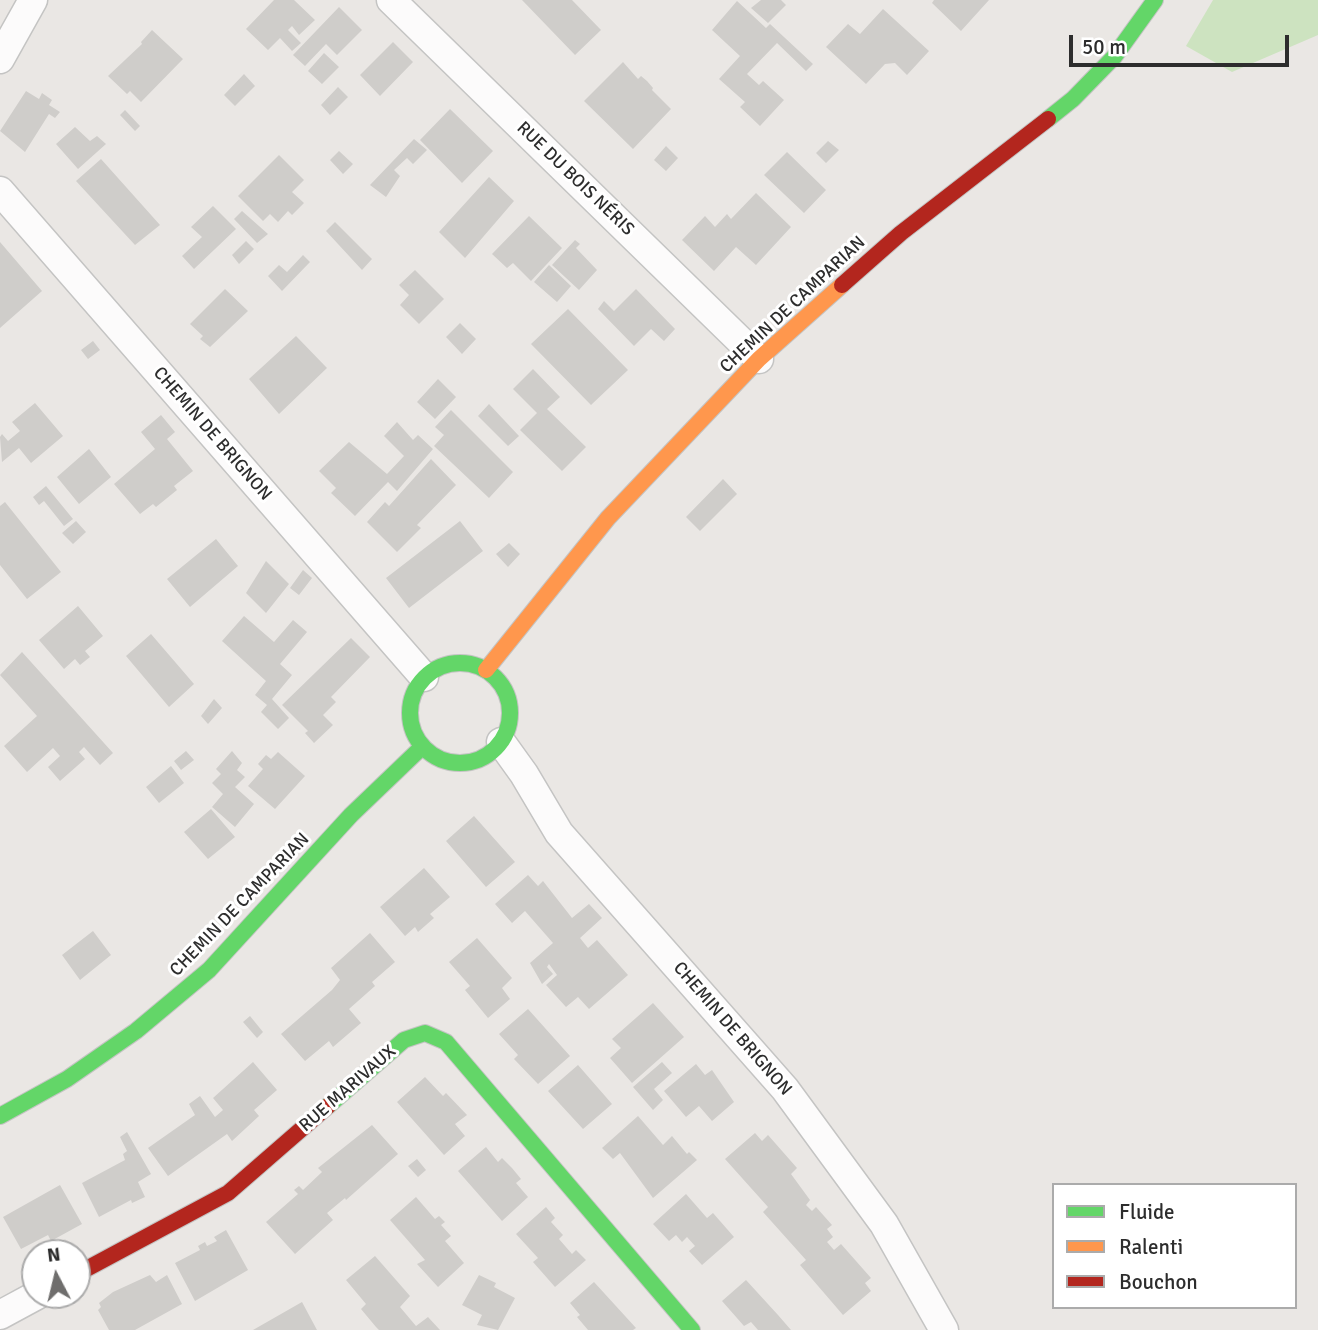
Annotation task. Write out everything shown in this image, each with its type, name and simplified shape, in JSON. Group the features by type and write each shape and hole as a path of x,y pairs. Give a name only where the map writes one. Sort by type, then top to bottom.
{"main road":[{"name":"CHEMIN DE CAMPARIAN","path":"486,670 608,519 759,359 901,233 1073,99 1114,57 1155,0"},
{"path":"454,662 471,663 486,670 499,680 510,711 508,728 501,742 477,761 463,763 448,762 422,747 414,734 409,711 415,689 424,677 438,667 454,662"},
{"name":"CHEMIN DE CAMPARIAN","path":"0,1116 67,1079 113,1047 209,970 351,815 422,747"},
{"name":"RUE MARIVAUX","path":"91,1266 228,1193 404,1040 425,1032 446,1042 692,1330"}],"street":[{"path":"0,59 33,0"},
{"name":"RUE DU BOIS NÉRIS","path":"391,0 759,359"},
{"name":"CHEMIN DE BRIGNON","path":"0,191 424,677"},
{"name":"CHEMIN DE BRIGNON","path":"501,742 524,774 559,833 785,1089 884,1224 944,1330"},
{"path":"0,1315 21,1304"}],"green space":[{"path":"1213,0 1318,0 1318,35 1232,72 1186,46"}],"building":[{"path":"274,0 294,0 315,20 299,35 292,26 288,30 301,43 292,51 280,38 268,50 246,29"},
{"path":"522,0 572,0 601,30 575,55"},
{"path":"761,0 781,0 786,5 768,23 751,8"},
{"path":"934,0 989,0 961,31 932,3"},
{"path":"737,1 766,28 770,24 813,64 806,71 777,43 747,74 759,85 763,81 784,100 760,126 740,107 745,102 719,79 740,56 712,30"},
{"path":"339,7 362,30 337,55 326,44 305,66 293,55"},
{"path":"883,9 929,51 907,75 895,63 885,64 866,84 826,47 848,24 860,34"},
{"path":"152,30 183,59 141,102 130,91 127,94 108,76 142,44"},
{"path":"393,42 413,62 380,96 360,75"},
{"path":"324,53 339,67 322,84 308,71"},
{"path":"623,62 638,79 641,76 647,81 671,109 633,149 584,101"},
{"path":"244,74 255,86 235,106 224,95"},
{"path":"338,87 348,97 330,115 321,105"},
{"path":"26,91 39,99 42,93 52,100 49,105 60,112 55,118 49,114 25,152 0,131"},
{"path":"450,109 493,151 462,183 420,140"},
{"path":"125,110 140,126 135,131 120,115"},
{"path":"75,127 90,141 97,136 106,144 78,169 56,144"},
{"path":"414,139 427,150 413,164 407,158 394,170 400,176 386,197 370,185"},
{"path":"828,141 839,150 826,163 816,153"},
{"path":"666,146 678,158 666,171 654,160"},
{"path":"339,151 353,164 343,174 330,160"},
{"path":"787,152 826,190 804,213 764,175"},
{"path":"279,155 304,180 292,192 304,203 292,215 288,211 278,222 270,214 263,221 238,196"},
{"path":"101,159 160,225 135,245 76,181"},
{"path":"489,177 514,201 465,258 439,232"},
{"path":"756,193 791,227 756,265 736,247 714,271 682,240 705,216 715,227 727,214 731,219"},
{"path":"213,206 236,229 194,269 182,256 202,237 191,227"},
{"path":"242,211 268,234 257,243 234,219"},
{"path":"529,216 562,248 531,281 513,263 507,268 492,254"},
{"path":"335,222 372,259 362,270 326,231"},
{"path":"575,240 580,244 576,248 597,270 579,290 552,265"},
{"path":"246,241 254,249 239,264 232,255"},
{"path":"0,242 42,291 0,328"},
{"path":"303,255 310,262 282,291 268,276 279,265 287,272"},
{"path":"549,265 571,286 557,302 534,282"},
{"path":"415,270 444,299 419,324 400,305 409,295 399,285"},
{"path":"225,289 248,311 210,347 200,339 203,336 190,324"},
{"path":"636,289 675,329 664,341 651,329 634,346 598,309 604,301 614,311"},
{"path":"568,309 628,370 591,405 531,344"},
{"path":"460,323 476,339 462,354 446,337"},
{"path":"296,336 327,368 279,414 249,379"},
{"path":"93,341 100,350 88,359 81,350"},
{"path":"533,369 560,397 547,409 586,447 562,471 520,430 537,413 513,389"},
{"path":"438,379 456,397 435,419 417,402"},
{"path":"35,403 63,436 31,463 19,448 2,462 0,437 2,434 8,441 20,431 12,422"},
{"path":"489,404 519,436 508,446 478,416"},
{"path":"451,410 513,472 489,498 434,446 444,435 435,427"},
{"path":"161,415 175,432 167,439 193,471 174,486 177,490 156,507 153,504 140,514 114,484 155,449 141,432"},
{"path":"397,422 413,440 418,435 433,449 397,491 388,482 355,516 331,493 336,488 319,471 349,442 387,474 404,456 384,436"},
{"path":"89,449 111,477 79,504 57,477"},
{"path":"431,459 456,485 417,525 421,528 397,552 367,522 385,502 389,506"},
{"path":"723,479 737,494 700,531 686,517"},
{"path":"46,486 73,519 64,526 44,501 39,505 33,497"},
{"path":"5,502 61,572 27,599 0,565 0,506"},
{"path":"76,521 86,532 73,544 62,533"},
{"path":"460,521 483,551 409,608 386,578"},
{"path":"216,539 238,566 190,607 167,579"},
{"path":"509,543 520,554 508,567 496,554"},
{"path":"266,561 289,584 266,613 246,593"},
{"path":"303,570 312,578 299,595 290,588"},
{"path":"78,606 103,636 85,651 90,657 80,665 75,659 64,669 39,640"},
{"path":"244,616 274,642 293,620 307,632 280,664 292,675 272,699 289,718 278,729 261,712 267,705 255,695 266,681 222,641"},
{"path":"151,634 194,684 169,707 126,656"},
{"path":"351,638 370,657 331,697 336,702 323,715 333,725 314,743 305,733 308,731 282,705"},
{"path":"22,652 113,753 100,765 84,747 79,752 85,759 60,781 48,767 60,756 53,748 27,772 4,746 37,716 0,675"},
{"path":"214,699 222,708 208,724 201,716"},
{"path":"186,751 194,760 181,770 174,761"},
{"path":"232,751 242,763 237,770 245,777 235,787 254,804 235,827 212,807 223,794 212,783 221,774 216,769"},
{"path":"278,752 305,776 275,809 248,786 263,769 258,764 266,755 271,759"},
{"path":"171,766 184,783 159,803 146,787"},
{"path":"211,809 235,837 208,859 184,832"},
{"path":"474,816 515,862 486,887 446,841"},
{"path":"424,868 450,897 430,914 434,918 418,932 415,927 405,936 380,907"},
{"path":"528,875 538,886 543,881 572,918 589,904 602,918 580,938 588,948 597,940 628,975 589,1009 578,997 566,1007 546,985 557,975 549,964 547,967 553,974 542,984 530,963 553,943 525,911 512,923 495,904"},
{"path":"93,931 111,955 80,980 62,955"},
{"path":"370,933 395,962 372,982 375,986 349,1009 361,1023 333,1047 329,1041 305,1061 281,1034 332,990 340,980 331,968"},
{"path":"477,938 512,978 502,988 510,999 488,1018 465,990 470,986 449,962"},
{"path":"653,1003 684,1037 632,1083 610,1058 621,1048 612,1039"},
{"path":"528,1009 570,1056 538,1084 514,1059 518,1055 499,1034"},
{"path":"250,1016 263,1032 257,1038 243,1022"},
{"path":"253,1062 277,1090 254,1110 259,1116 232,1141 227,1134 168,1176 148,1148 195,1115 189,1104 200,1096 215,1117 223,1110 213,1098"},
{"path":"662,1062 672,1073 654,1089 663,1100 653,1110 633,1087"},
{"path":"696,1064 705,1075 712,1070 734,1102 712,1121 699,1106 686,1117 664,1091"},
{"path":"578,1065 612,1104 583,1129 548,1091"},
{"path":"425,1077 443,1096 446,1093 467,1115 455,1124 465,1136 444,1155 397,1102"},
{"path":"638,1116 663,1145 672,1136 687,1154 689,1152 697,1160 653,1198 620,1153 613,1159 602,1148"},
{"path":"372,1125 398,1154 346,1200 345,1198 327,1213 333,1220 295,1254 266,1222 298,1194 294,1190 299,1186 303,1190 322,1172 318,1168"},
{"path":"127,1132 151,1174 138,1182 145,1197 132,1203 131,1200 99,1217 82,1183 125,1160 123,1154 127,1151 120,1137"},
{"path":"755,1133 762,1141 768,1135 797,1168 791,1174 810,1200 806,1205 812,1211 816,1207 832,1225 827,1229 833,1237 827,1242 834,1250 841,1244 871,1278 865,1283 871,1291 843,1315 800,1265 806,1260 763,1212 768,1207 725,1159"},
{"path":"486,1147 498,1162 502,1158 512,1168 521,1179 516,1183 528,1197 502,1221 458,1171"},
{"path":"417,1159 426,1170 418,1177 408,1166"},
{"path":"60,1185 82,1224 55,1239 50,1239 48,1235 40,1239 21,1239 21,1249 3,1217"},
{"path":"686,1194 707,1218 713,1213 734,1237 702,1265 689,1251 695,1246 687,1237 682,1242 676,1235 669,1241 653,1224"},
{"path":"416,1197 435,1219 439,1216 445,1222 441,1225 451,1236 445,1241 464,1263 438,1287 417,1264 425,1260 390,1220"},
{"path":"546,1207 555,1218 551,1222 563,1235 559,1239 572,1254 576,1250 586,1260 555,1287 533,1262 538,1258 516,1234"},
{"path":"226,1230 248,1270 195,1301 175,1263 200,1250 198,1246 205,1242 207,1246 217,1241 214,1237"},
{"path":"375,1256 410,1296 400,1307 416,1326 428,1317 440,1330 379,1330 376,1327 361,1309 366,1304 346,1280"},
{"path":"150,1275 156,1282 167,1275 182,1304 135,1330 109,1330 98,1310 101,1307 99,1303 113,1292"},
{"path":"479,1275 496,1283 494,1287 515,1298 498,1330 477,1325 482,1315 462,1305"},
{"path":"746,1280 791,1330 758,1330 751,1322 744,1326 722,1301"},
{"path":"594,1282 636,1328 588,1330 570,1303"},
{"path":"302,1302 317,1330 253,1330"}],"traffic: fast":[{"path":"1048,119 1073,99 1114,57 1155,0"},
{"path":"460,663 479,666 496,677 507,694 510,713 507,732 496,749 479,760 460,763 441,760 424,749 413,732 410,713 413,694 424,677 441,666 460,663"},
{"path":"0,1116 67,1079 136,1031 209,970 351,815 422,747"},
{"path":"328,1106 404,1040 425,1033 446,1042 692,1330"}],"traffic: slow":[{"path":"486,670 608,518 759,359 842,285"}],"traffic: jam":[{"path":"842,285 901,233 1048,119"},
{"path":"91,1266 228,1193 328,1106"}]}
